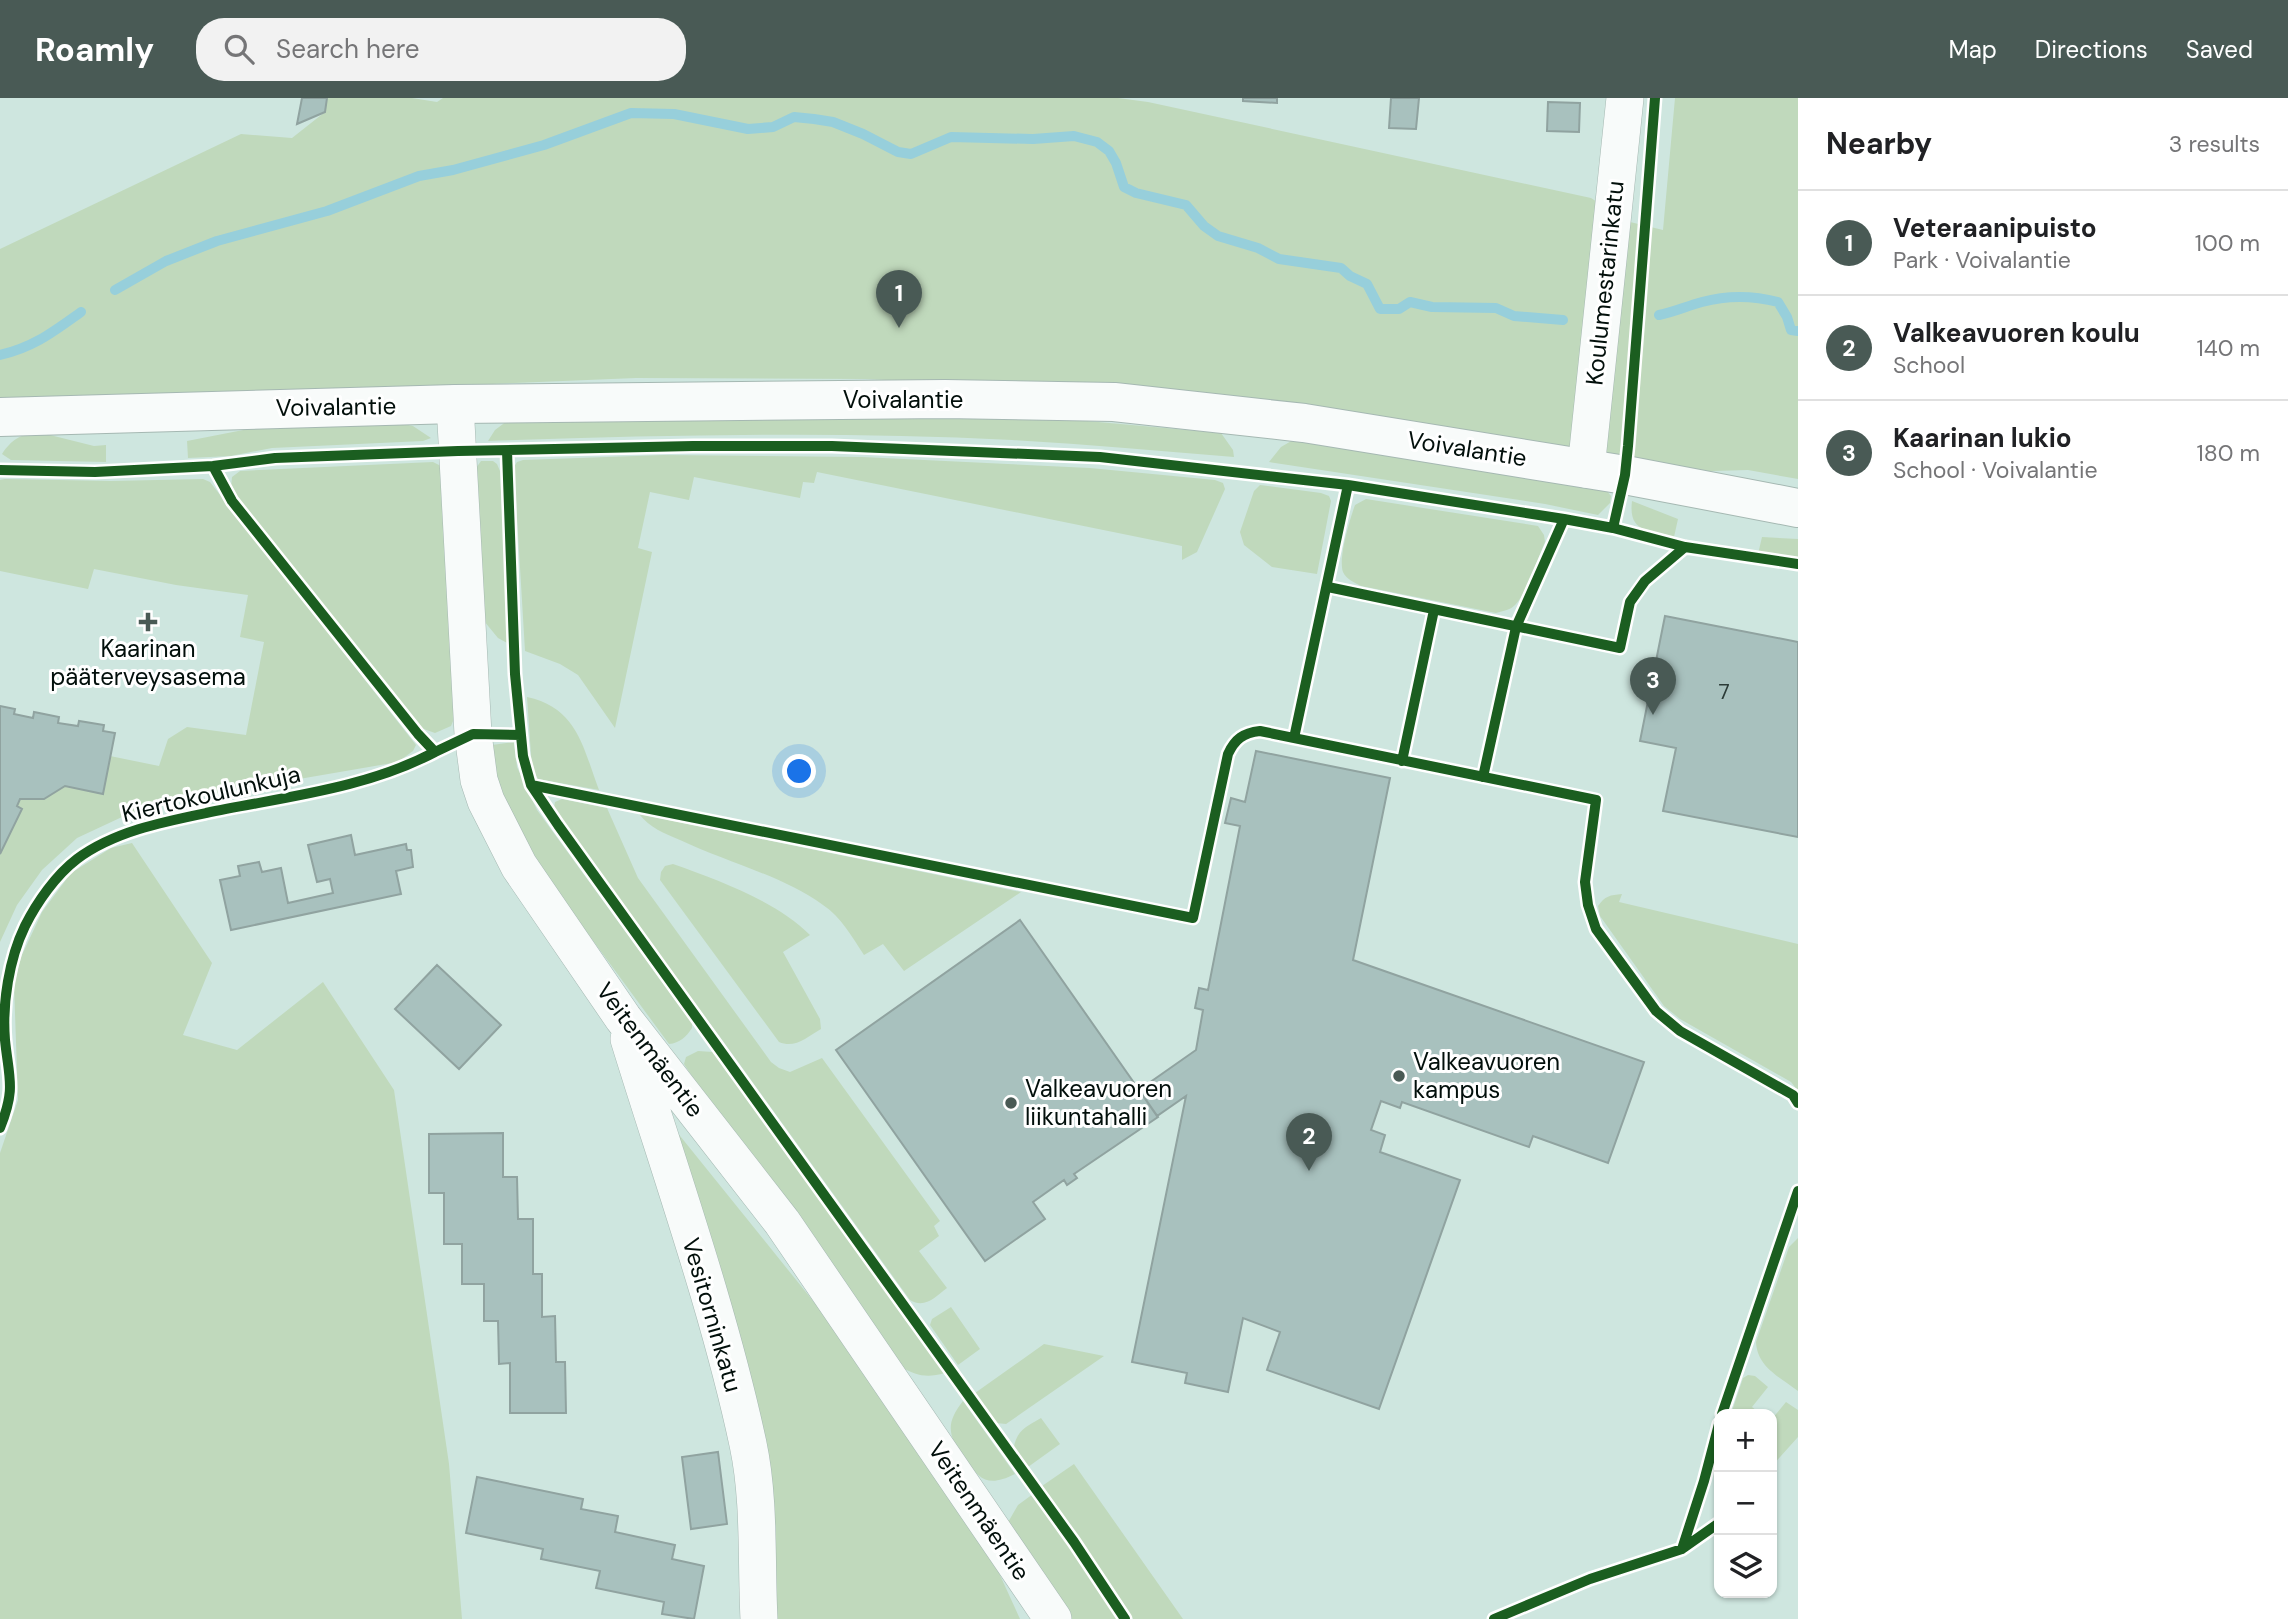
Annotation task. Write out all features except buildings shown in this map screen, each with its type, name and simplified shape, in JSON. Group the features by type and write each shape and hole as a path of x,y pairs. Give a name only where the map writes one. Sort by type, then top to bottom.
{"street":[{"name":"Koulumestarinkatu","path":"1586,469 1625,98"},
{"name":"Voivalantie","path":"0,417 455,404 945,399 1114,402 1304,423 1586,469 1798,508"},
{"name":"Veitenmäentie","path":"455,404 473,734 479,780 486,801 519,866 623,1018 782,1222 1053,1619"},
{"name":"Vesitorninkatu","path":"623,1018 719,1330 748,1446 755,1508 759,1619"}],"green space":[{"path":"327,98 412,98 437,102 443,98 1118,98 1148,102 1591,198 1626,221 1663,230 1675,98 1798,98 1798,479 1748,470 1679,472 1047,388 865,379 636,378 182,397 0,401 0,249 241,134 292,138 325,112"},
{"path":"1020,415 1221,433 1233,450 1234,457 946,437 684,436 488,441 495,430 511,418"},
{"path":"395,422 413,426 431,438 423,441 272,448 231,456 188,458 187,441 259,427"},
{"path":"38,432 94,446 106,445 106,462 11,460 2,454 17,438"},
{"path":"1293,440 1607,491 1611,496 1610,503 1598,515 1545,504 1269,462 1281,447"},
{"path":"663,455 862,457 1090,468 1215,480 1223,483 1225,489 1197,552 1182,560 1182,546 817,472 814,483 803,482 800,498 694,477 689,500 650,492 638,548 652,552 615,728 578,675 560,664 525,651 514,467 517,462 523,460"},
{"path":"481,461 493,461 500,471 509,644 498,638 484,621 476,468"},
{"path":"433,462 441,466 456,714 451,726 435,733 418,727 239,503 231,487 232,477 240,471"},
{"path":"203,479 210,482 416,745 413,751 398,762 172,801 122,817 77,838 42,870 17,905 0,942 0,854 20,799 44,799 65,786 103,794 110,756 159,766 168,739 187,727 246,735 264,642 240,637 248,595 176,585 94,569 88,589 0,571 0,480"},
{"path":"1260,485 1329,496 1331,501 1317,574 1272,567 1244,545 1240,532 1254,491"},
{"path":"1366,499 1538,526 1545,542 1516,604 1496,613 1361,586 1344,574 1342,558 1355,505"},
{"path":"1632,501 1678,519 1674,537 1637,525 1633,519"},
{"path":"1762,537 1798,539 1798,558 1758,554"},
{"path":"527,697 544,702 568,720 583,745 599,790 538,779 532,769"},
{"path":"514,742 517,767 537,810 692,1023 692,1028 680,1041 669,1044 527,851 496,784 492,745"},
{"path":"562,799 607,808 638,878 771,1062 790,1072 822,1058 940,1221 934,1226 939,1236 919,1251 947,1288 930,1301 920,1303 910,1300 638,928 554,808 555,802"},
{"path":"639,814 1021,892 904,971 883,944 864,955 835,915 807,894 663,832"},
{"path":"132,843 212,963 183,1035 237,1050 323,982 394,1090 449,1464 462,1619 0,1619 0,1153 18,1100 14,985 21,957 42,912 71,873 111,848"},
{"path":"673,864 764,902 810,935 783,952 820,1019 821,1029 796,1043 779,1042 660,880 665,866"},
{"path":"1622,894 1619,902 1798,944 1798,1091 1791,1082 1680,1019 1664,1006 1600,916 1598,906 1603,900"},
{"path":"698,1051 713,1052 945,1373 922,1375 901,1367 718,1116 684,1064 686,1057"},
{"path":"668,1121 826,1317 999,1573 1020,1619 770,1619 776,1528 753,1413"},
{"path":"1798,1238 1798,1391 1765,1365 1757,1351 1756,1342 1789,1247"},
{"path":"951,1307 980,1349 958,1365 930,1325 932,1319"},
{"path":"1044,1344 1104,1356 1006,1424 996,1423 975,1393"},
{"path":"1748,1375 1755,1376 1768,1387 1752,1407 1755,1409 1733,1409 1743,1378"},
{"path":"963,1401 1015,1474 998,1480 986,1480 975,1472 965,1459 955,1444 951,1431 953,1417"},
{"path":"1786,1402 1798,1410 1798,1437 1777,1460 1777,1413"},
{"path":"1041,1418 1060,1444 1028,1467 1014,1447 1015,1441 1023,1429"},
{"path":"1074,1464 1183,1619 1133,1619 1042,1486"},
{"path":"1033,1494 1118,1619 1070,1619 1007,1524 1018,1505"}],"waterway":[{"path":"115,290 166,261 217,241 327,211 419,176 453,170 544,145 631,113 674,114 748,129 773,127 794,117 814,119 833,122 898,152 911,154 951,137 1033,139 1074,136 1097,142 1109,151 1124,187 1136,193 1186,205 1204,226 1218,236 1258,248 1279,259 1341,268 1367,284 1380,309 1399,309 1410,302 1432,307 1496,308 1514,316 1563,320"},
{"path":"1659,315 1721,298 1758,298 1778,302 1791,330 1798,331"},
{"path":"0,355 33,343 81,312"}],"cycle path":[{"path":"1613,528 1625,475 1628,446 1655,98"},
{"path":"0,470 95,472 213,466 275,458 693,446 832,446 1100,457 1348,485 1564,519 1613,528 1685,547 1798,564"},
{"path":"507,451 515,674 523,756 531,785 1074,1542 1125,1619"},
{"path":"213,466 232,501 435,752 473,734 521,735"},
{"path":"1294,738 1348,485"},
{"path":"1483,777 1516,627 1564,519"},
{"path":"1328,587 1620,648 1630,602 1645,581 1685,547"},
{"path":"1402,761 1434,610"},
{"path":"531,785 1193,918 1228,754 1234,744 1249,733 1260,731 1596,800 1585,882 1588,905 1596,929 1656,1011 1680,1031 1793,1095 1798,1103"},
{"name":"Kiertokoulunkuja","path":"0,1128 10,1093 4,1026 11,967 19,939 30,917 69,865 106,842 138,829 352,783 408,765 435,752"},
{"path":"1724,1409 1798,1191"},
{"path":"1682,1549 1714,1443"},
{"path":"1494,1619 1590,1579 1682,1549 1714,1527"}],"place":[{"name":"Veteraanipuisto","path":"899,328"},
{"name":"Kaarinan pääterveysasema","path":"148,622"},
{"name":"Kaarinan lukio","path":"1653,715"},
{"name":"Valkeavuoren kampus","path":"1399,1076"},
{"name":"Valkeavuoren liikuntahalli","path":"1011,1103"},
{"name":"Valkeavuoren koulu","path":"1309,1171"}]}
